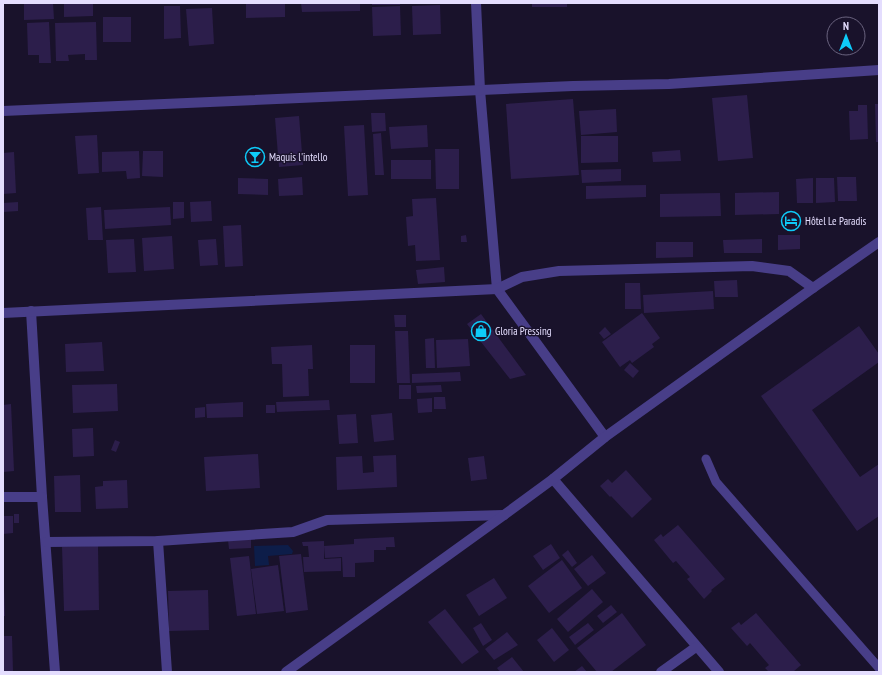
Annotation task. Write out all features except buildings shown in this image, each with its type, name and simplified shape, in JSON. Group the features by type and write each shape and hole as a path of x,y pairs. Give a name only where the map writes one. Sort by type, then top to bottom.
{"street":[{"path":"476,3 480,90 497,289 605,437"},
{"path":"3,111 480,90 669,84 879,70"},
{"path":"286,672 553,479 605,437 879,242"},
{"path":"3,313 497,289 522,277 559,271 752,266 788,271 813,288"},
{"path":"31,311 42,497 55,672"},
{"path":"553,479 719,672"},
{"path":"3,497 42,497"},
{"path":"46,542 158,541 293,532 327,520 504,515"},
{"path":"158,541 167,672"},
{"path":"661,672 696,646"}],"lane":[{"path":"706,459 716,482 879,668"}],"water":[{"path":"288,545 293,551 292,554 268,556 269,565 255,566 254,546"}],"place":[{"name":"Maquis l'intello","path":"255,157"},
{"name":"Hôtel Le Paradis","path":"791,221"},
{"name":"Gloria Pressing","path":"481,331"}]}
